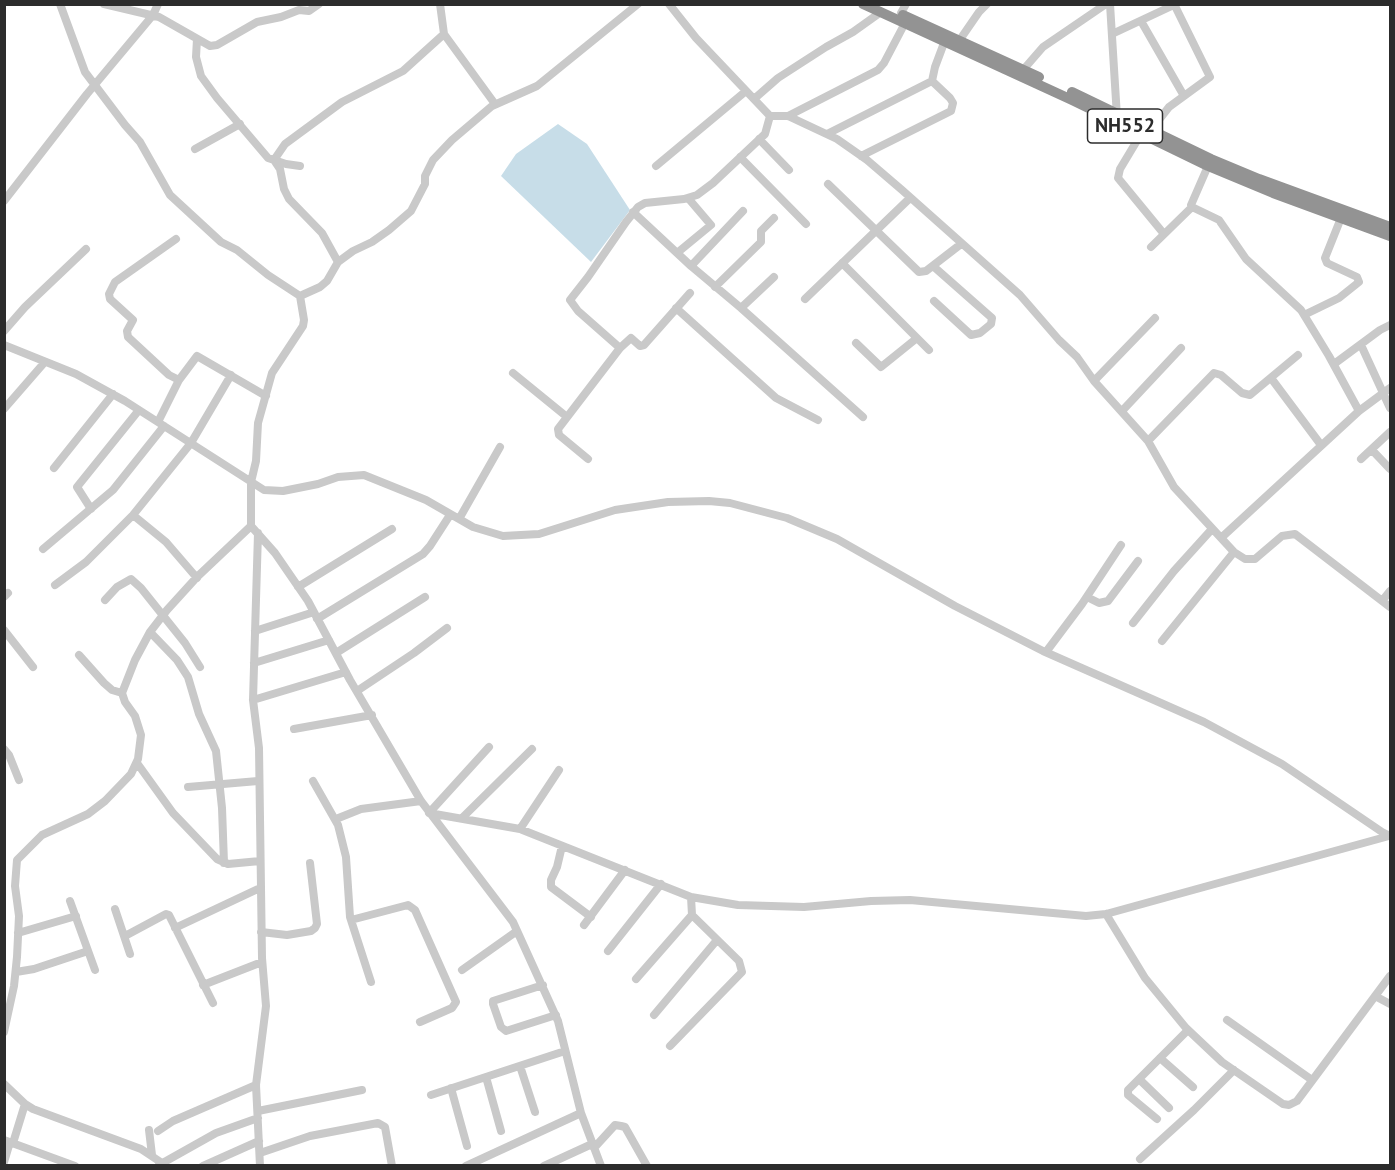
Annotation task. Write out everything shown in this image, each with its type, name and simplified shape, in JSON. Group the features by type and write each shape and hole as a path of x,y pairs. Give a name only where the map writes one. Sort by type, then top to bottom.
{"highway":[{"name":"NH552","path":"863,4 904,14 1023,70 1208,166 1390,236"},
{"name":"NH552","path":"904,14 944,43 1117,117"},
{"name":"NH552","path":"1146,132 1259,179 1390,227"}],"street":[{"path":"60,4 85,72 140,142 170,195 221,242 237,250 300,297 303,326 272,373 258,423 256,461 251,482 251,526 275,553 316,615 346,672 421,801 513,922 556,1016 581,1113 602,1166"},
{"path":"104,4 159,17 210,46 217,45 257,22 299,10 309,11 319,4"},
{"path":"4,201 94,84 159,17 158,4"},
{"path":"440,4 444,34 495,104"},
{"path":"300,297 327,281 338,262 353,251 372,242 411,211 425,184 425,176 432,160 452,140 495,104 537,86 638,4"},
{"path":"669,4 696,38 770,116 788,116 827,134 861,156 1020,295 1077,357 1094,381 1148,441 1174,487 1234,552 1245,559 1255,559 1282,536 1295,534 1390,607"},
{"path":"959,40 987,4"},
{"path":"1023,70 1043,47 1108,4 1117,117"},
{"path":"1112,34 1175,5 1210,74 1209,79 1169,107 1146,132 1120,168 1118,177 1164,234"},
{"path":"754,99 778,78 826,46 854,32 881,8"},
{"path":"788,116 878,70 884,63 904,14"},
{"path":"1141,21 1184,96"},
{"path":"274,160 285,144 342,102 403,71 444,34"},
{"path":"197,39 196,57 201,76 217,98 268,158 300,166"},
{"path":"932,81 934,67 944,43"},
{"path":"827,134 932,81"},
{"path":"861,156 951,111 953,103 950,98 932,81"},
{"path":"657,166 746,91"},
{"path":"620,348 578,311 570,300 633,212 645,203 697,195 765,134 770,116"},
{"path":"195,148 240,124"},
{"path":"759,139 789,170"},
{"path":"740,157 806,224"},
{"path":"274,160 280,169 284,189 289,199 322,232 338,262"},
{"path":"1151,248 1192,207 1208,166"},
{"path":"828,184 919,272 926,271 961,243"},
{"path":"688,198 717,229 720,236"},
{"path":"805,299 910,198"},
{"path":"1192,207 1219,220 1246,259 1300,310 1334,364 1359,411"},
{"path":"691,266 744,211"},
{"path":"633,212 863,417"},
{"path":"716,287 761,242 761,231 774,218"},
{"path":"1304,315 1339,298 1359,282 1358,277 1327,263 1325,258 1341,218"},
{"path":"677,253 711,225"},
{"path":"176,239 115,282 109,294 110,299 133,320 128,337 169,375 179,380"},
{"path":"4,331 24,307 86,249"},
{"path":"842,263 929,350"},
{"path":"933,266 992,318 991,324 980,333 971,335 934,301"},
{"path":"741,308 774,277"},
{"path":"588,459 558,433 558,429 620,348 631,339 640,346 644,345 690,293"},
{"path":"676,308 776,398 818,420"},
{"path":"1094,381 1155,318"},
{"path":"1334,364 1390,325"},
{"path":"856,343 882,367 917,338"},
{"path":"4,345 76,374 113,394 264,490 283,491 318,484 338,477 364,476 426,500 487,533 503,536 548,532 585,518 633,506 710,501 762,510 819,530 964,610 1046,652 1204,722 1272,759 1390,836"},
{"path":"1360,345 1388,390 1390,408"},
{"path":"1122,411 1180,348"},
{"path":"43,549 113,490 161,424 179,380 197,356 266,396"},
{"path":"1148,441 1214,373 1221,375 1246,395 1250,395 1298,356"},
{"path":"4,409 44,363"},
{"path":"513,373 567,417"},
{"path":"55,585 86,562 133,515 191,443 231,375"},
{"path":"1271,378 1321,445"},
{"path":"1221,538 1359,411 1388,390"},
{"path":"54,468 113,394"},
{"path":"91,509 77,487 139,410"},
{"path":"1361,459 1390,432"},
{"path":"459,519 500,447"},
{"path":"1372,450 1390,469"},
{"path":"133,515 166,542 196,578"},
{"path":"255,631 316,615 423,554 450,515"},
{"path":"4,1032 16,972 18,933 15,866 20,856 42,835 88,814 105,801 131,774 137,763 141,735 135,716 125,702 122,693 135,660 150,632 162,616 196,578 251,526"},
{"path":"298,587 392,529"},
{"path":"1133,623 1174,571 1212,529"},
{"path":"258,533 253,700 259,748 261,932 266,1006 256,1085 260,1166"},
{"path":"1046,652 1121,545"},
{"path":"1162,641 1234,552"},
{"path":"1086,597 1099,603 1108,601 1138,561"},
{"path":"105,600 117,587 131,579 141,588 184,643 200,668"},
{"path":"1382,601 1390,591"},
{"path":"336,653 425,597"},
{"path":"357,691 447,628"},
{"path":"4,630 33,667"},
{"path":"150,632 177,660 188,677 199,714 216,751 222,808 224,863"},
{"path":"254,663 329,640"},
{"path":"79,655 104,683 112,690 122,693"},
{"path":"253,700 346,672"},
{"path":"294,729 372,715"},
{"path":"429,813 489,747"},
{"path":"4,749 9,755 19,780"},
{"path":"462,818 532,749"},
{"path":"137,763 173,813 210,854 224,863 260,861"},
{"path":"520,829 559,770"},
{"path":"188,787 258,781"},
{"path":"313,781 336,819 346,857 351,920 371,982"},
{"path":"336,819 361,809 421,801"},
{"path":"429,813 520,829 691,897 738,905 804,907 910,900 1068,916 1106,914 1390,836"},
{"path":"562,846 550,880 551,887 591,917"},
{"path":"261,932 287,935 311,931 315,928 317,924 310,863"},
{"path":"4,869 15,866"},
{"path":"584,925 625,870"},
{"path":"608,951 661,884"},
{"path":"175,928 260,888"},
{"path":"670,1046 742,972 739,961 692,915 691,897"},
{"path":"70,902 95,970"},
{"path":"351,920 408,905 415,910 456,1002 452,1008 420,1022"},
{"path":"115,909 130,954"},
{"path":"1106,914 1145,978 1188,1030 1234,1071 1278,1102 1289,1105 1297,1101 1390,976"},
{"path":"125,936 166,915 171,917 213,1003"},
{"path":"636,979 692,915"},
{"path":"18,933 76,916"},
{"path":"462,970 517,931"},
{"path":"654,1015 717,940"},
{"path":"16,972 34,969 88,951"},
{"path":"204,985 262,962"},
{"path":"543,985 493,1001 501,1027 506,1030 556,1016"},
{"path":"1375,996 1390,1004"},
{"path":"1227,1020 1312,1080"},
{"path":"1157,1119 1128,1095 1128,1090 1188,1030"},
{"path":"431,1095 565,1051"},
{"path":"1160,1058 1193,1087"},
{"path":"520,1066 534,1112"},
{"path":"1140,1159 1234,1071"},
{"path":"486,1077 501,1131"},
{"path":"1139,1079 1169,1108"},
{"path":"4,1084 33,1109 141,1149 152,1155 160,1164 216,1133 258,1115 362,1090"},
{"path":"152,1155 154,1130 256,1085"},
{"path":"451,1088 467,1146"},
{"path":"4,1161 9,1142 26,1104"},
{"path":"466,1166 581,1113"},
{"path":"260,1153 310,1136 378,1123 385,1128 392,1166"},
{"path":"544,1166 593,1146 615,1125 625,1127 647,1166"},
{"path":"203,1166 259,1141"},
{"path":"9,1142 75,1166"}],"water":[{"path":"558,124 587,144 630,210 591,262 501,176 516,154"}]}
